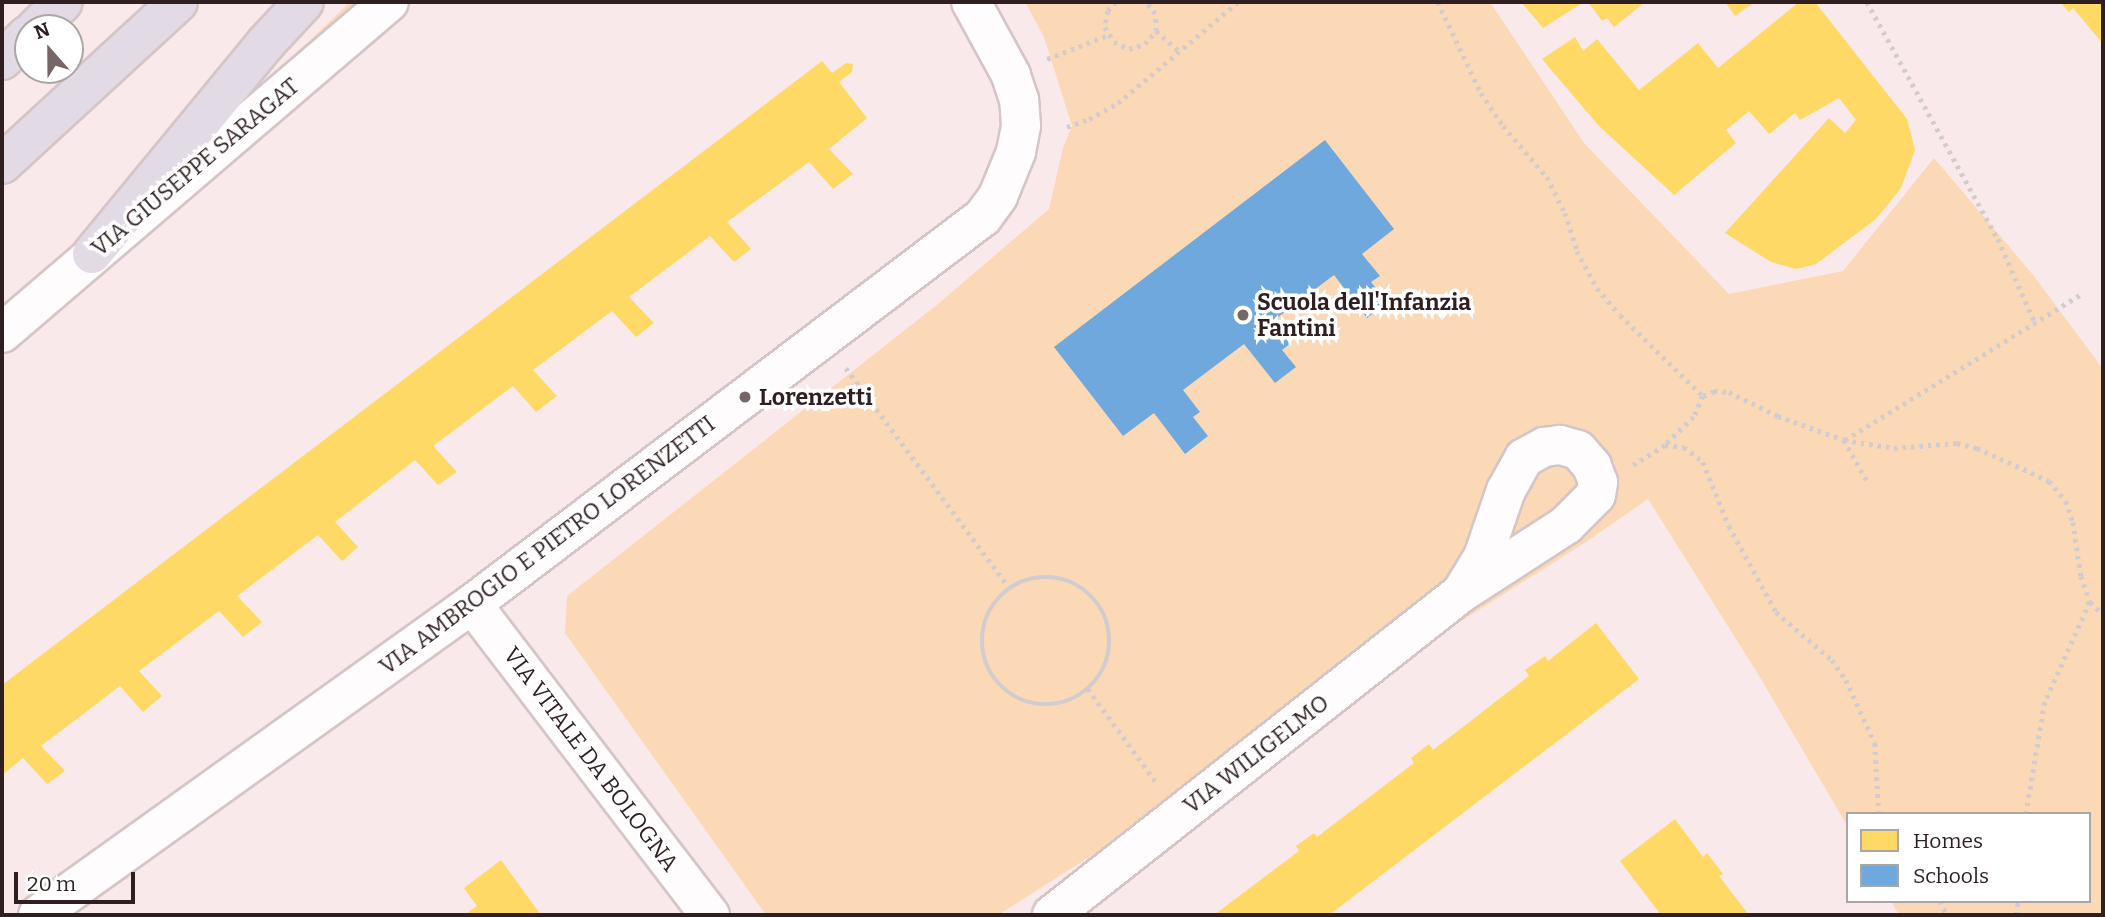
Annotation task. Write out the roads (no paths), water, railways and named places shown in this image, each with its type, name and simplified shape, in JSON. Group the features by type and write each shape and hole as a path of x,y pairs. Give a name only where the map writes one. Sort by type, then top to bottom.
{"highway":[{"path":"51,14 64,2"},
{"path":"2,164 178,2"},
{"path":"92,254 265,44 304,2"}],"street":[{"name":"VIA GIUSEPPE SARAGAT","path":"2,333 389,2"},
{"name":"VIA AMBROGIO E PIETRO LORENZETTI","path":"38,915 78,899 983,217 998,196 1016,152 1021,126 1019,100 1001,53 971,2"},
{"name":"VIA WILIGELMO","path":"1052,915 1461,593"},
{"name":"VIA VITALE DA BOLOGNA","path":"472,604 710,915"}],"place":[{"name":"Scuola dell'Infanzia Fantini","path":"1243,315"},
{"name":"Lorenzetti","path":"745,397"}]}
